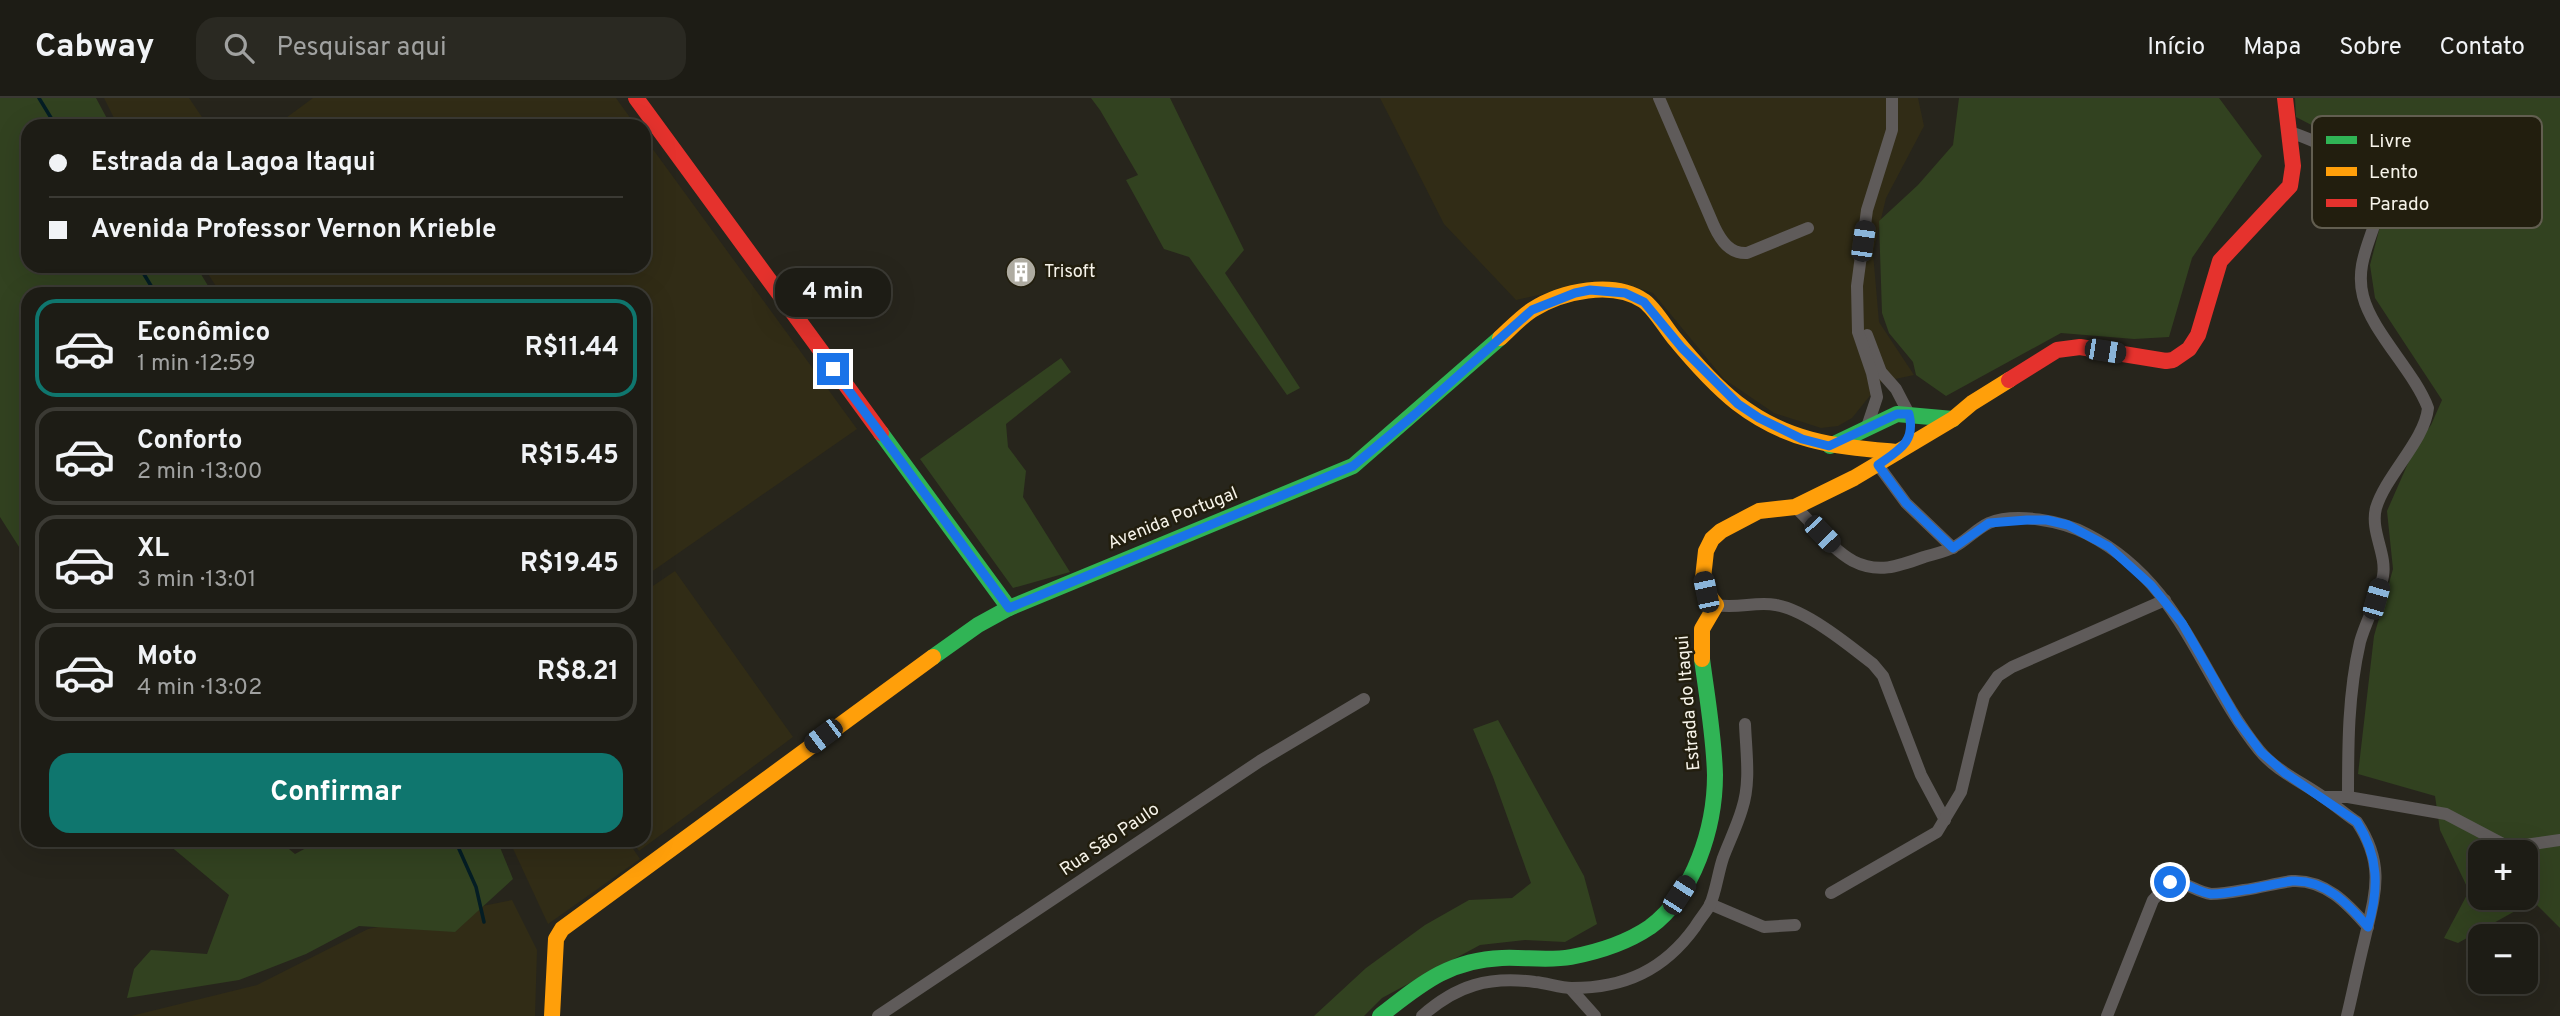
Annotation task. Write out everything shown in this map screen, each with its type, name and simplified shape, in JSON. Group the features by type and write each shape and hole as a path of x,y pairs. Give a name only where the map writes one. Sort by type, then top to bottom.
{"street":[{"path":"636,98 1009,608"},
{"path":"1658,98 1719,238 1725,244 1740,253 1747,253 1808,228"},
{"path":"1854,478 1866,451 1867,427 1877,397 1858,332 1856,302 1859,260 1867,210 1892,130 1892,98"},
{"path":"1945,820 1921,775 1883,676 1873,664 1796,611 1775,605 1733,608 1716,605 1706,592 1703,578 1706,551 1712,539 1737,520 1759,511 1795,507 1854,478 1953,419 1972,403 2057,349 2080,347 2166,361 2182,355 2198,335 2220,261 2290,186 2294,173 2285,98"},
{"path":"2290,132 2312,141"},
{"path":"2348,797 2350,688 2361,639 2384,574 2375,527 2375,511 2419,431 2428,408 2371,315 2363,296 2362,258 2373,228"},
{"name":"Avenida Portugal","path":"552,1016 556,939 567,924 978,625 1009,608 1353,466 1532,310 1560,297 1590,290 1625,293 1644,302 1682,348 1738,404 1787,432 1829,446 1897,452"},
{"path":"1856,302 1881,372 1896,389 1909,414 1911,433 1897,452"},
{"path":"1829,446 1897,414 1953,419"},
{"path":"1878,465 1906,503 1953,548"},
{"path":"1795,507 1839,551 1875,569 1896,567 1953,548 1989,523 2009,520 2047,520 2068,525 2109,547 2131,565 2165,600 2182,623 2238,721 2261,752 2285,773 2324,797 2357,822 2365,834 2375,864 2375,902 2347,1016"},
{"path":"1830,893 1937,832 1961,792 1980,705 1998,676 2012,667 2165,600"},
{"name":"Estrada do Itaqui","path":"1380,1016 1446,969 1500,958 1568,958 1608,947 1646,932 1669,911 1690,880 1712,815 1715,763 1700,629 1716,605"},
{"name":"Rua São Paulo","path":"878,1016 1260,761 1364,699"},
{"path":"1422,1016 1452,994 1474,984 1508,979 1570,988 1617,983 1653,970 1682,944 1710,904 1743,806 1747,783 1745,724"},
{"path":"2324,797 2348,797 2446,814 2503,844 2518,846 2560,840"},
{"path":"2107,1016 2153,900 2170,882 2178,882 2211,894 2264,888 2294,881 2308,882 2321,886 2345,902 2368,927"},
{"path":"1710,904 1764,927 1795,925"},
{"path":"1570,988 1595,1016"}],"shaded area":[{"path":"104,98 189,98 203,119 114,119"},
{"path":"313,98 616,98 631,119 284,119"},
{"path":"1380,98 1918,98 1924,126 1886,198 1873,253 1879,322 1914,375 1881,382 1852,418 1838,426 1821,428 1774,413 1724,379 1653,293 1629,285 1602,281 1516,300 1444,224"},
{"path":"651,147 857,429 651,572 651,287 216,287 208,273 651,273"},
{"path":"675,571 793,737 651,842 651,587"},
{"path":"512,847 632,847 640,859 548,924"},
{"path":"512,900 537,950 535,1016 131,1016 257,985 368,929"}],"green space":[{"path":"0,98 96,98 107,119 21,119 21,273 200,273 209,287 21,287 21,550 0,517"},
{"path":"1091,98 1170,98 1244,250 1225,273 1300,388 1287,395 1189,257 1164,249 1126,180 1138,175"},
{"path":"1959,98 2219,98 2262,156 2192,258 2169,337 2134,339 2061,333 1946,396 1916,375 1913,362 1889,333 1882,313 1879,221 1918,185 1953,145"},
{"path":"2295,98 2560,98 2560,928 2538,906 2538,840 2468,840 2468,889 2440,830 2435,796 2358,774 2374,636 2393,569 2387,511 2416,445 2431,425 2442,400 2375,298 2370,265 2380,228 2542,228 2542,116 2312,116 2312,125 2296,117"},
{"path":"1061,358 1071,372 1006,424 1008,447 1026,471 1023,497 1070,572 1013,588 920,459"},
{"path":"1498,720 1584,876 1597,924 1565,942 1525,940 1480,945 1382,998 1364,1016 1314,1016 1366,968 1425,925 1469,900 1512,898 1531,883 1473,729"},
{"path":"171,847 286,847 295,854 308,847 500,847 513,879 455,932 359,926 306,954 239,980 127,998 134,969 151,950 207,954 229,895"},
{"path":"2468,893 2468,910 2517,910 2492,924 2468,924 2468,937 2458,943 2444,938"}],"waterway":[{"path":"39,98 52,119"},
{"path":"143,273 152,287"},
{"path":"458,847 476,887 484,922"}],"traffic: fast":[{"path":"933,657 978,625 1009,608 1353,466 1500,338"},
{"path":"1830,446 1897,414 1953,419"},
{"path":"881,433 1009,608"},
{"path":"1380,1016 1422,985 1450,969 1483,960 1563,958 1591,952 1632,937 1650,927 1665,913 1690,879 1706,838 1711,816 1715,775 1702,659"}],"traffic: slow":[{"path":"1500,338 1528,313 1544,303 1572,293 1603,290 1632,295 1652,309 1712,381 1756,416 1775,427 1813,440 1897,452"},
{"path":"1702,659 1702,629 1716,605 1706,592 1703,578 1706,551 1712,539 1721,531 1759,511 1795,507 1854,478 1953,419 1972,403 2009,380"},
{"path":"552,1016 556,939 562,929 933,657"}],"traffic: jam":[{"path":"636,98 881,433"},
{"path":"2009,380 2057,350 2080,347 2166,361 2173,360 2189,349 2198,335 2220,261 2290,186 2293,166 2285,98"}],"place":[{"name":"Trisoft","path":"1021,272"}],"route":[{"path":"833,369 1009,608 1353,466 1414,415 1514,324 1543,304 1590,290 1625,293 1637,297 1651,309 1682,348 1738,404 1759,418 1802,439 1829,446 1897,414 1909,414 1912,427 1910,437 1897,452 1878,465 1906,503 1953,548 1989,523 2009,520 2047,520 2068,525 2109,547 2165,600 2182,623 2238,721 2261,752 2285,773 2324,797 2357,822 2365,834 2375,864 2377,882 2368,927 2345,902 2321,886 2308,882 2294,881 2264,888 2211,894 2178,882 2170,882"}]}
